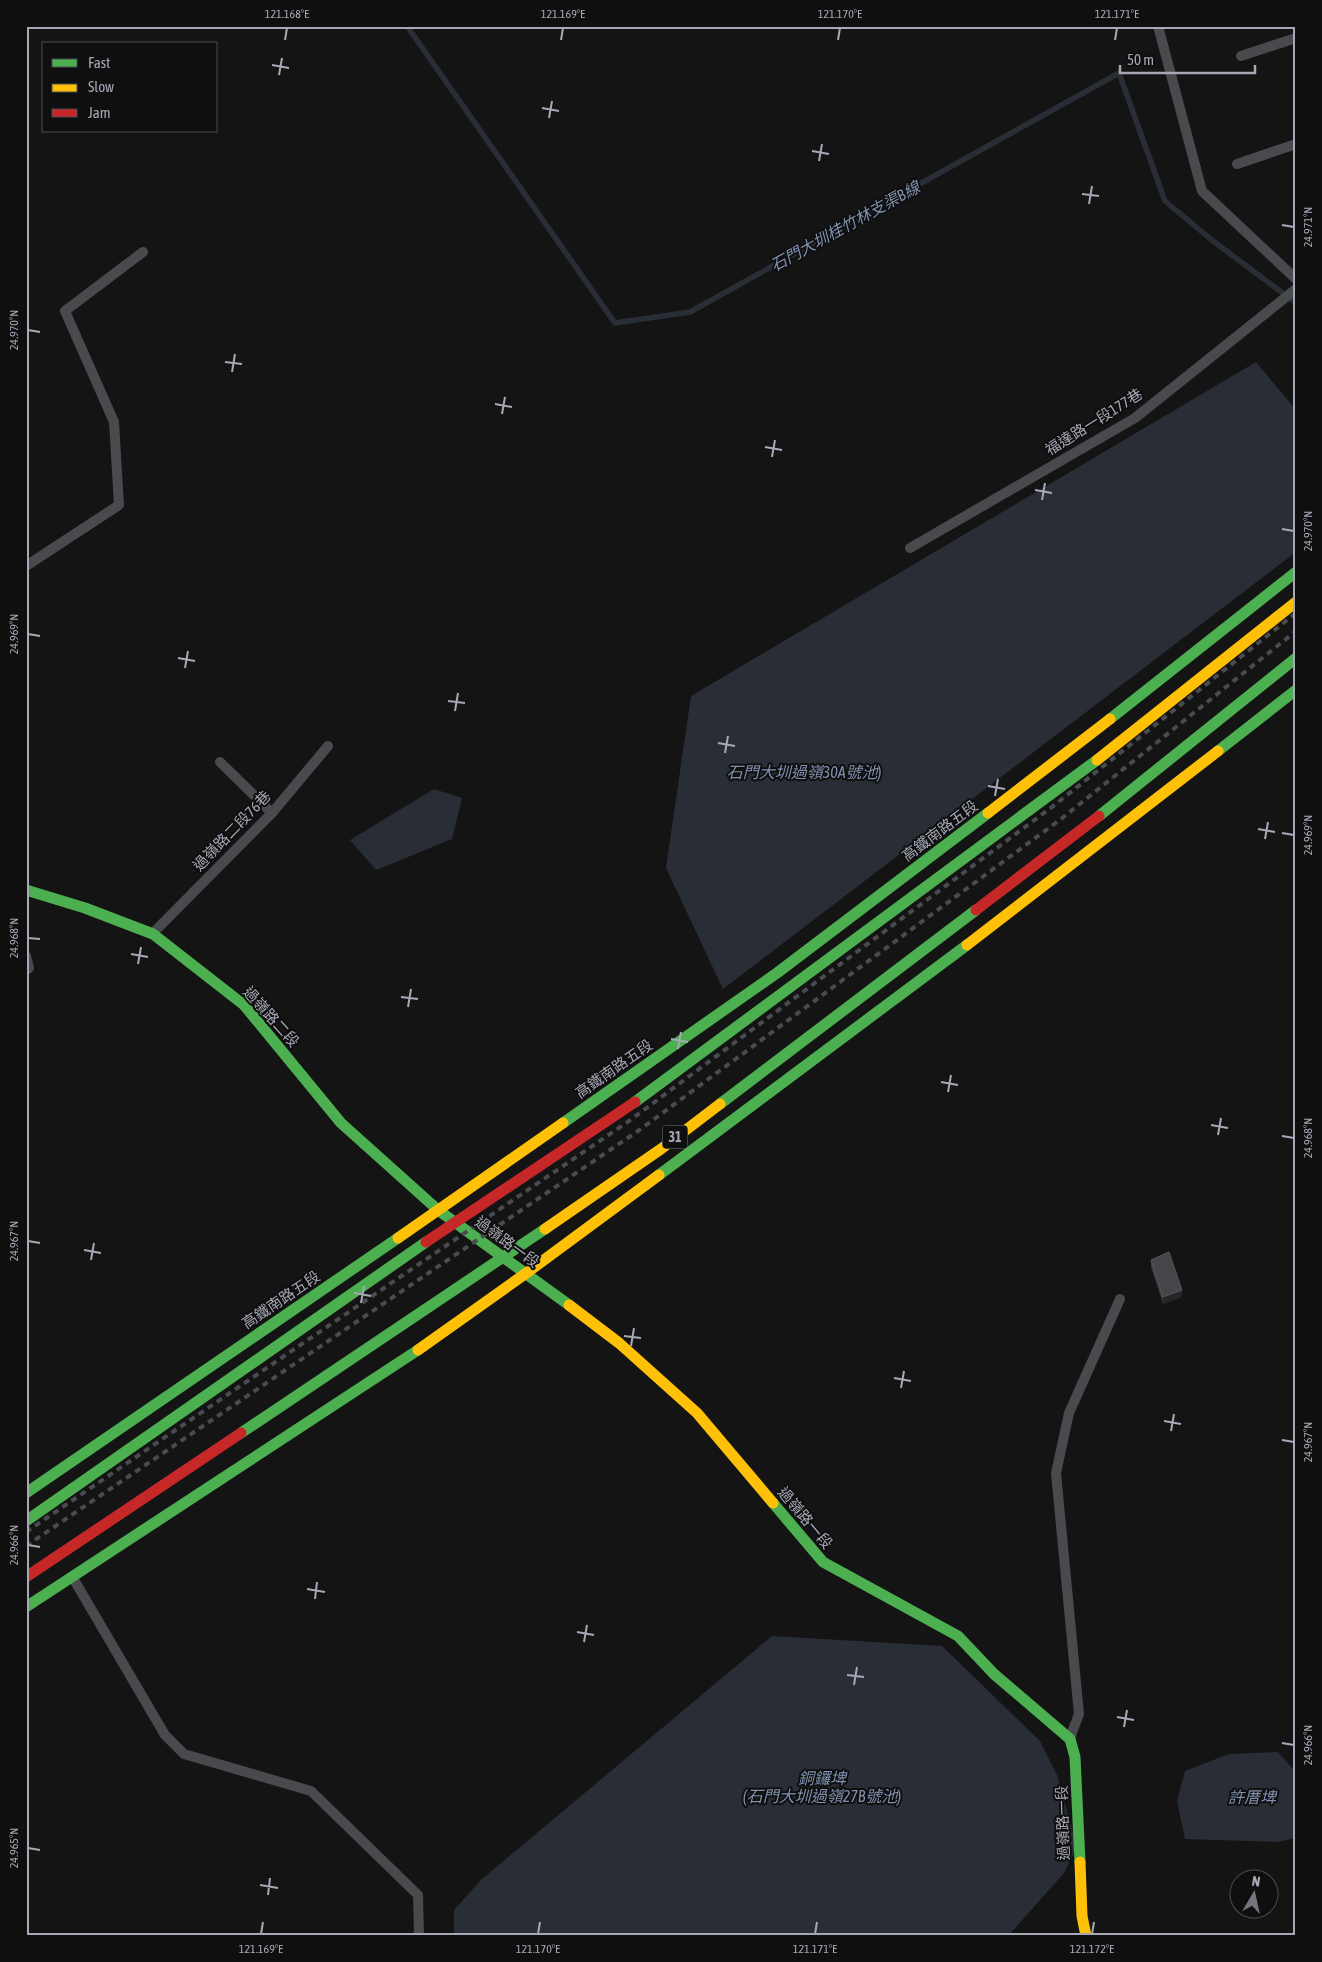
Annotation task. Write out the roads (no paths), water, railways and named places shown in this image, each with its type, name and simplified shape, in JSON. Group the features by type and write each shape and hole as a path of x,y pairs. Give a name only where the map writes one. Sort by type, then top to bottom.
{"main road":[{"name":"高鐵南路五段","path":"26,1493 438,1210 777,973 1019,790 1296,572"},
{"path":"1217,665 1283,583"},
{"path":"26,1521 454,1223 624,1110 1115,746 1296,602"},
{"name":"31","path":"26,1577 505,1257 661,1149 1066,842 1296,658"},
{"name":"31","path":"26,1607 403,1360 525,1274 1020,906 1176,786 1296,690"},
{"path":"1066,842 1176,786"},
{"name":"過嶺路二段","path":"26,890 85,908 153,934 244,1005 341,1123 454,1223"},
{"name":"過嶺路一段","path":"454,1223 505,1257 525,1274 619,1343 697,1413 823,1562 958,1636 994,1674 1070,1739 1075,1757 1082,1916 1086,1936"},
{"path":"88,1450 186,1410"}],"lane":[{"path":"1158,26 1202,191 1296,279"},
{"path":"1241,56 1296,38"},
{"path":"1237,164 1296,144"},
{"path":"26,566 120,505 114,422 65,311 143,252"},
{"name":"福達路一段177巷","path":"910,548 1135,418 1295,290"},
{"name":"過嶺路二段76巷","path":"153,934 272,813 328,746"},
{"path":"220,762 272,813"},
{"path":"26,956 29,968 26,970"},
{"path":"1070,1739 1079,1714 1056,1473 1069,1413 1120,1299"},
{"path":"72,1578 165,1735 184,1754 311,1791 418,1895 419,1936"}],"water":[{"name":"石門大圳過嶺30A號池)","path":"1256,362 1296,410 1296,552 723,989 666,868 691,696"},
{"path":"434,789 462,798 452,839 376,870 350,840"},
{"name":"銅鑼埤 (石門大圳過嶺27B號池)","path":"772,1636 942,1646 1040,1741 1057,1775 1077,1847 1064,1873 1008,1936 454,1936 454,1910 482,1879"},
{"name":"許厝埤","path":"1278,1752 1296,1772 1296,1838 1277,1842 1185,1839 1177,1801 1185,1771 1229,1754"}],"waterway":[{"name":"石門大圳桂竹林支渠B線","path":"407,26 615,323 690,312 1119,73 1165,201 1213,241 1296,303"}],"railway":[{"path":"26,1532 629,1121 1052,807 1296,613"},
{"path":"26,1546 638,1131 1061,819 1296,631"}]}
